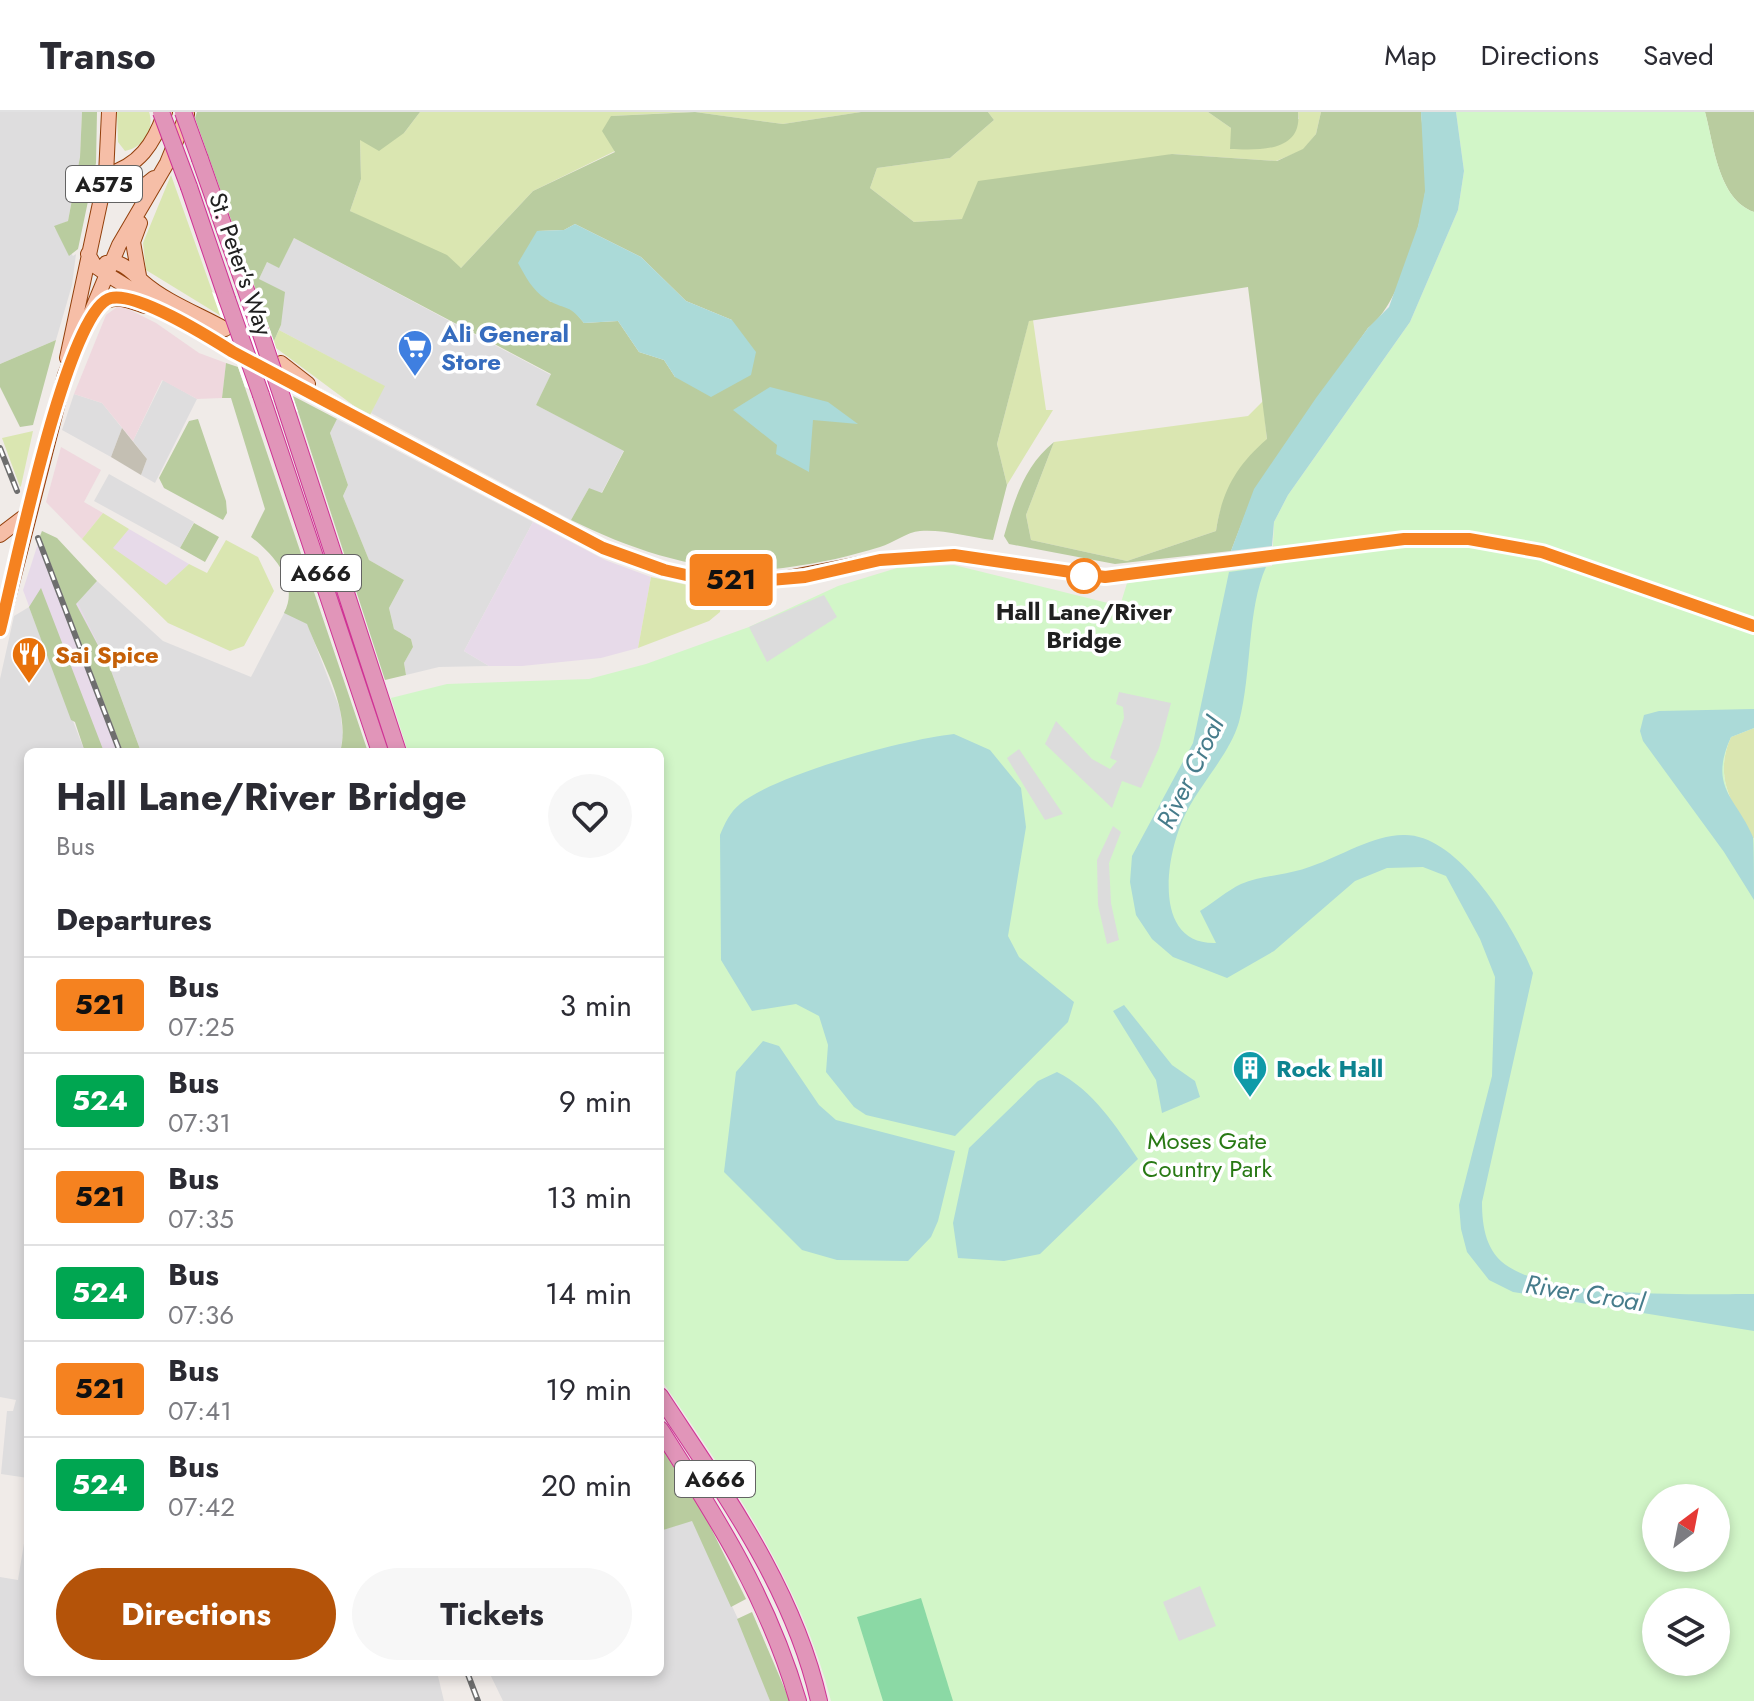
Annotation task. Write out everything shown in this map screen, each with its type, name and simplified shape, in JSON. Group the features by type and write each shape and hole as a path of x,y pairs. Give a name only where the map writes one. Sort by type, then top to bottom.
{"highway":[{"name":"St. Peter's Way","path":"163,112 379,748"},
{"name":"St. Peter's Way","path":"185,112 397,748"},
{"name":"A666","path":"664,1402 767,1564 786,1606 819,1701"},
{"name":"A666","path":"664,1435 749,1573 769,1614 798,1701"}],"main road":[{"name":"A575","path":"65,375 94,309 109,112"},
{"name":"A575","path":"106,175 124,170 137,161 157,135 163,112"},
{"name":"A575","path":"30,512 65,375 98,266 163,170 185,112"},
{"name":"A575","path":"106,175 124,188 137,189 163,170"},
{"path":"143,283 136,271 133,242 149,192"},
{"path":"98,266 128,268 143,283 225,329"},
{"path":"98,266 233,352"},
{"path":"94,309 104,301 117,297 180,319"},
{"path":"281,363 330,401"},
{"path":"287,380 603,548 664,570 727,580 805,577 880,560 939,555 1090,576 1282,556 1404,539 1499,543 1542,552 1754,626"},
{"path":"0,535 30,512"},
{"path":"0,630 30,512"},
{"path":"0,545 18,555"}],"shaded area":[{"path":"0,112 82,112 80,157 68,221 54,227 73,256 76,254 72,285 56,340 0,364"},
{"path":"294,238 551,375 536,405 624,450 601,494 589,488 571,520 371,413 384,386 279,330 281,325 259,279 267,262 279,267"},
{"path":"117,307 124,307 156,323 199,353 226,363 222,398 197,399 162,380 133,441 102,403 74,394 106,315"},
{"path":"163,380 197,399 155,483 141,475 147,459 133,441"},
{"path":"74,394 102,403 122,428 111,457 62,430"},
{"path":"337,419 533,522 464,651 489,666 439,667 406,675 404,663 413,647 411,639 394,629 389,608 404,580 369,560 343,496 348,485 330,433"},
{"path":"122,428 147,459 141,475 111,457"},
{"path":"61,447 101,470 84,502 103,513 82,539 46,502"},
{"path":"109,474 194,522 180,548 94,501"},
{"path":"533,522 605,560 651,577 638,648 601,658 522,666 489,666 464,651"},
{"path":"129,529 189,564 166,586 112,548"},
{"path":"42,531 110,668 140,748 84,748 23,590"},
{"path":"97,581 163,641 251,677 291,600 307,623 340,709 343,736 341,748 140,748 110,668 76,603"},
{"path":"824,595 837,617 767,662 749,627"},
{"path":"29,607 83,748 24,748 24,1477 1,1474 7,1411 13,1411 16,1400 0,1397 0,679 14,616"},
{"path":"1119,692 1171,703 1159,748 1141,788 1122,781 1112,808 1045,744 1056,721 1092,759 1110,769 1117,761 1110,758 1124,718 1123,707 1116,704"},
{"path":"1019,749 1063,814 1045,820 1007,758"},
{"path":"1113,826 1121,832 1109,863 1111,903 1119,940 1107,944 1098,905 1097,860"},
{"path":"692,1520 745,1634 770,1701 503,1701 491,1676 664,1676 664,1530"},
{"path":"24,1543 24,1676 438,1676 444,1701 0,1701 0,1577 18,1580"},
{"path":"1200,1586 1216,1626 1179,1641 1163,1602"}],"green space":[{"path":"82,112 97,112 96,163 78,249 69,256 54,226 68,221 80,157"},
{"path":"117,112 149,112 150,125 146,137 137,146 125,151 118,142"},
{"path":"197,112 420,112 404,133 379,151 360,140 361,179 350,211 447,255 461,268 533,191 615,152 602,131 611,116 695,112 783,124 861,112 988,112 994,120 950,158 877,168 870,188 914,222 962,219 978,181 1172,154 1277,161 1303,149 1316,134 1321,112 1421,112 1426,183 1413,246 1389,303 1368,328 1255,489 1231,551 1115,564 1009,544 1004,536 1016,497 1028,473 1054,442 1026,515 1031,540 1127,561 1216,531 1232,480 1267,439 1248,287 1029,321 997,444 1007,485 993,540 920,531 880,547 824,561 790,567 734,569 705,566 650,552 571,520 589,488 602,493 624,451 536,405 551,374 294,238 279,268 267,262 259,279 285,292 281,325 274,341 195,118","holes":["575,224 641,257 686,301 732,320 675,377 664,360 639,352 618,321 584,323 571,307 549,301 537,231 564,230"]},
{"path":"420,112 691,112 611,116 615,151 533,191 461,268 350,211 361,179 360,139 404,133"},
{"path":"695,112 861,112 783,124"},
{"path":"988,112 1208,112 1231,128 1299,119 1298,112 1321,112 1316,134 1303,150 1276,161 1172,154 962,219 914,222 870,188 877,168 950,158 994,120"},
{"path":"1208,112 1298,112 1298,125 1286,142 1276,146 1230,149 1231,128"},
{"name":"Moses Gate Country Park","path":"1456,112 1705,112 1725,183 1732,196 1754,212 1754,728 1731,737 1724,765 1732,803 1754,839 1754,1701 831,1701 818,1657 782,1572 736,1493 664,1384 664,748 407,748 391,698 447,684 589,679 646,664 749,627 838,586 897,568 954,565 1120,606 1127,583 1272,566 1274,522 1288,495 1410,322 1458,210 1464,171"},
{"path":"1705,112 1754,112 1754,212 1732,196 1725,183"},
{"path":"171,175 221,316 146,270 143,243"},
{"path":"1029,320 1033,320 1046,410 1053,410 1007,485 997,444"},
{"path":"279,330 385,386 369,417 276,348 274,341"},
{"path":"56,340 33,425 20,427 0,387 0,364"},
{"path":"226,363 238,367 367,748 341,748 342,720 327,670 307,624 284,613 289,591 282,570 251,537 265,509 231,398 222,398"},
{"path":"293,396 337,419 330,433 348,485 343,496 369,560 404,580 389,608 394,629 411,639 413,647 404,663 406,675 385,680"},
{"path":"1263,401 1267,440 1248,459 1233,481 1222,505 1216,531 1127,561 1031,540 1026,515 1054,442 1248,416"},
{"path":"198,419 226,501 227,513 223,520 164,488 159,478 189,421"},
{"path":"33,431 21,486 20,487 2,438"},
{"path":"103,513 129,529 113,548 166,585 189,564 207,573 226,540 258,557 274,591 244,646 230,651 168,623 82,539"},
{"path":"194,523 219,537 205,562 180,548"},
{"path":"42,531 57,538 97,581 76,604 110,668 140,748 121,748 40,536"},
{"path":"651,577 715,591 721,601 720,612 709,621 638,648"},
{"path":"41,588 102,748 84,748 29,607"},
{"path":"1754,728 1754,839 1732,802 1724,765 1731,737"},
{"path":"664,1451 706,1518 746,1599 731,1607 692,1521 664,1530"},
{"path":"921,1598 953,1701 883,1701 857,1617"},
{"path":"752,1612 790,1701 770,1701 737,1619"}],"water":[{"path":"1421,112 1456,112 1464,171 1458,210 1410,322 1288,495 1274,522 1272,546 1231,551 1254,489 1316,398 1368,328 1389,307 1418,226 1425,191"},
{"path":"575,224 641,257 686,301 732,320 756,352 751,375 711,397 675,377 664,360 639,352 618,321 584,323 570,309 552,303 541,295 518,263 537,231 564,230"},
{"path":"770,387 828,402 858,424 813,420 809,472 776,454 777,445 733,410"},
{"name":"River Croal","path":"1266,567 1256,602 1239,722 1229,745 1187,811 1173,848 1169,892 1172,912 1181,929 1195,940 1216,943 1200,911 1231,890 1249,881 1304,869 1382,838 1405,835 1426,839 1446,850 1465,867 1499,910 1533,973 1482,1202 1484,1230 1490,1247 1509,1267 1560,1285 1662,1294 1754,1294 1754,1331 1513,1292 1489,1280 1467,1252 1459,1205 1492,1076 1495,977 1480,939 1446,876 1423,867 1387,868 1355,881 1274,951 1227,978 1173,957 1152,939 1136,915 1130,882 1132,856 1193,743 1229,572"},
{"path":"1754,709 1754,728 1731,737 1722,769 1727,791 1753,837 1754,900 1724,852 1643,741 1640,731 1644,715 1659,711"},
{"path":"954,734 990,750 1021,788 1026,827 1008,936 1019,957 1074,1002 1068,1022 955,1136 866,1115 854,1107 826,1072 828,1045 819,1016 796,1004 752,1011 721,960 720,835 740,804 782,781 875,750"},
{"path":"1124,1005 1172,1065 1195,1081 1200,1097 1162,1113 1156,1080 1113,1011"},
{"path":"763,1041 779,1046 819,1105 836,1120 955,1151 938,1221 931,1237 908,1261 837,1260 802,1250 724,1172 736,1072"},
{"path":"1057,1072 1093,1099 1138,1159 1040,1254 1004,1261 958,1258 953,1223 969,1148 1038,1081"}],"pier":[{"path":"212,292 266,319 298,412 245,387"}],"railway":[{"path":"0,448 17,491"},
{"path":"38,538 118,748"},
{"path":"469,1676 478,1701"}],"bus line":[{"name":"521","path":"0,630 49,427 65,375 94,309 104,301 117,297 180,319 233,352 603,548 634,561 695,577 759,581 805,577 880,560 954,555 1047,571 1105,577 1404,539 1469,539 1542,552 1754,626"}],"place":[{"name":"Ali General Store","path":"415,378"},
{"name":"Hall Lane/River Bridge","path":"1084,576"},
{"name":"Sai Spice","path":"29,685"},
{"name":"Rock Hall","path":"1250,1099"}]}
